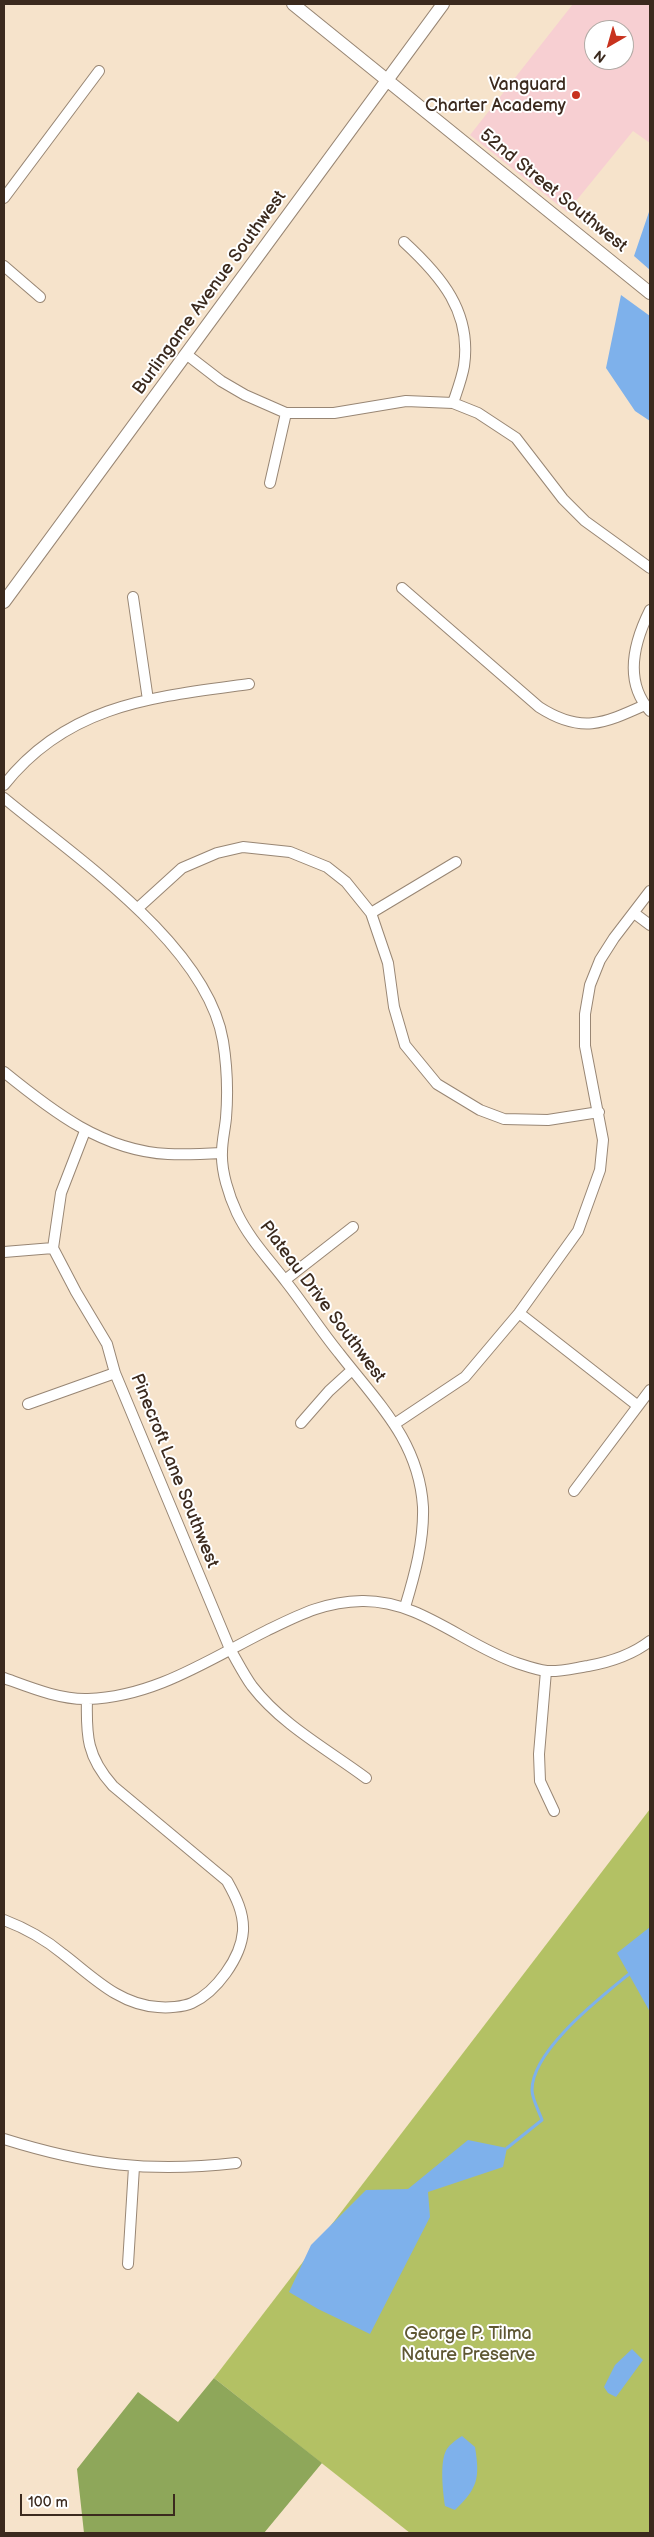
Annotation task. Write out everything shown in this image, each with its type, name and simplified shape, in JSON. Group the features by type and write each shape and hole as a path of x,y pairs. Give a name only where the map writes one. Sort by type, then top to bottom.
{"street":[{"name":"52nd Street Southwest","path":"293,4 650,293"},
{"name":"Burlingame Avenue Southwest","path":"4,602 443,4"},
{"path":"4,198 99,71"},
{"path":"404,242 440,277 452,296 461,320 465,342 464,367 453,403"},
{"path":"4,266 40,296"},
{"path":"186,354 229,386 265,405 286,412 334,413 406,402 453,403 478,413 516,438 569,505 585,521 650,568"},
{"path":"270,483 286,412"},
{"path":"402,588 539,707 556,717 572,723 591,725 648,708 634,676 634,656 638,634 650,610"},
{"path":"133,597 148,700"},
{"path":"4,785 36,750 66,729 100,712 148,700 249,684"},
{"name":"Plateau Drive Southwest","path":"4,798 138,908 180,953 208,998 223,1040 227,1089 222,1153 229,1192 236,1211 250,1238 285,1280 352,1370 396,1423 413,1462 423,1506 422,1538 406,1607"},
{"path":"138,908 182,868 217,853 244,846 259,846 290,852 327,867 346,882 370,914 388,963 394,1007 405,1045 437,1084 480,1110 504,1119 548,1120 599,1112"},
{"path":"370,914 456,862"},
{"path":"396,1423 465,1377 519,1313 578,1231 600,1170 604,1140 586,1046 585,1014 590,985 600,960 650,891"},
{"path":"634,913 650,925"},
{"path":"4,1072 47,1107 86,1131 136,1149 166,1154 222,1153"},
{"path":"4,1252 53,1248 61,1193 86,1131"},
{"path":"285,1280 353,1227"},
{"name":"Pinecroft Lane Southwest","path":"53,1248 76,1292 107,1344 115,1373 230,1649 252,1685 276,1712 305,1736 366,1778"},
{"path":"519,1313 638,1406"},
{"path":"301,1423 329,1391 352,1370"},
{"path":"28,1404 115,1373"},
{"path":"574,1491 650,1390"},
{"path":"4,1678 55,1694 87,1699 131,1693 156,1686 189,1673 230,1649 305,1611 344,1602 378,1602 406,1607 501,1658 546,1671 603,1663 637,1651 650,1641"},
{"path":"546,1671 539,1754 540,1782 554,1811"},
{"path":"4,1920 22,1927 61,1952 107,1989 134,2002 159,2007 192,2003 220,1982 240,1949 243,1931 241,1915 237,1899 227,1881 113,1786 101,1772 90,1752 86,1728 87,1699"},
{"path":"4,2139 54,2155 134,2167 186,2169 236,2163"},
{"path":"128,2264 134,2167"}],"shaded area":[{"name":"Vanguard Charter Academy","path":"573,4 650,4 650,143 633,131 567,212 470,135"}],"green space":[{"name":"George P. Tilma Nature Preserve","path":"650,1809 650,2533 410,2533 214,2378"},
{"path":"214,2378 322,2463 264,2533 84,2533 77,2469 138,2392 178,2422"}],"water":[{"path":"650,209 650,270 634,256"},
{"path":"621,295 650,316 650,421 635,411 606,368"},
{"path":"650,1927 650,2012 617,1953"},
{"path":"468,2140 507,2148 503,2167 428,2192 430,2217 370,2334 318,2309 289,2292 311,2245 366,2190 408,2189"},
{"path":"632,2349 643,2360 616,2397 608,2393 604,2387 615,2365"},
{"path":"462,2436 475,2447 477,2475 473,2489 455,2510 445,2506 442,2472 443,2458 452,2443"}],"waterway":[{"path":"507,2148 542,2120 534,2101 532,2090 535,2075 543,2058 570,2026 629,1974"}],"place":[{"name":"Vanguard Charter Academy","path":"576,95"}]}
